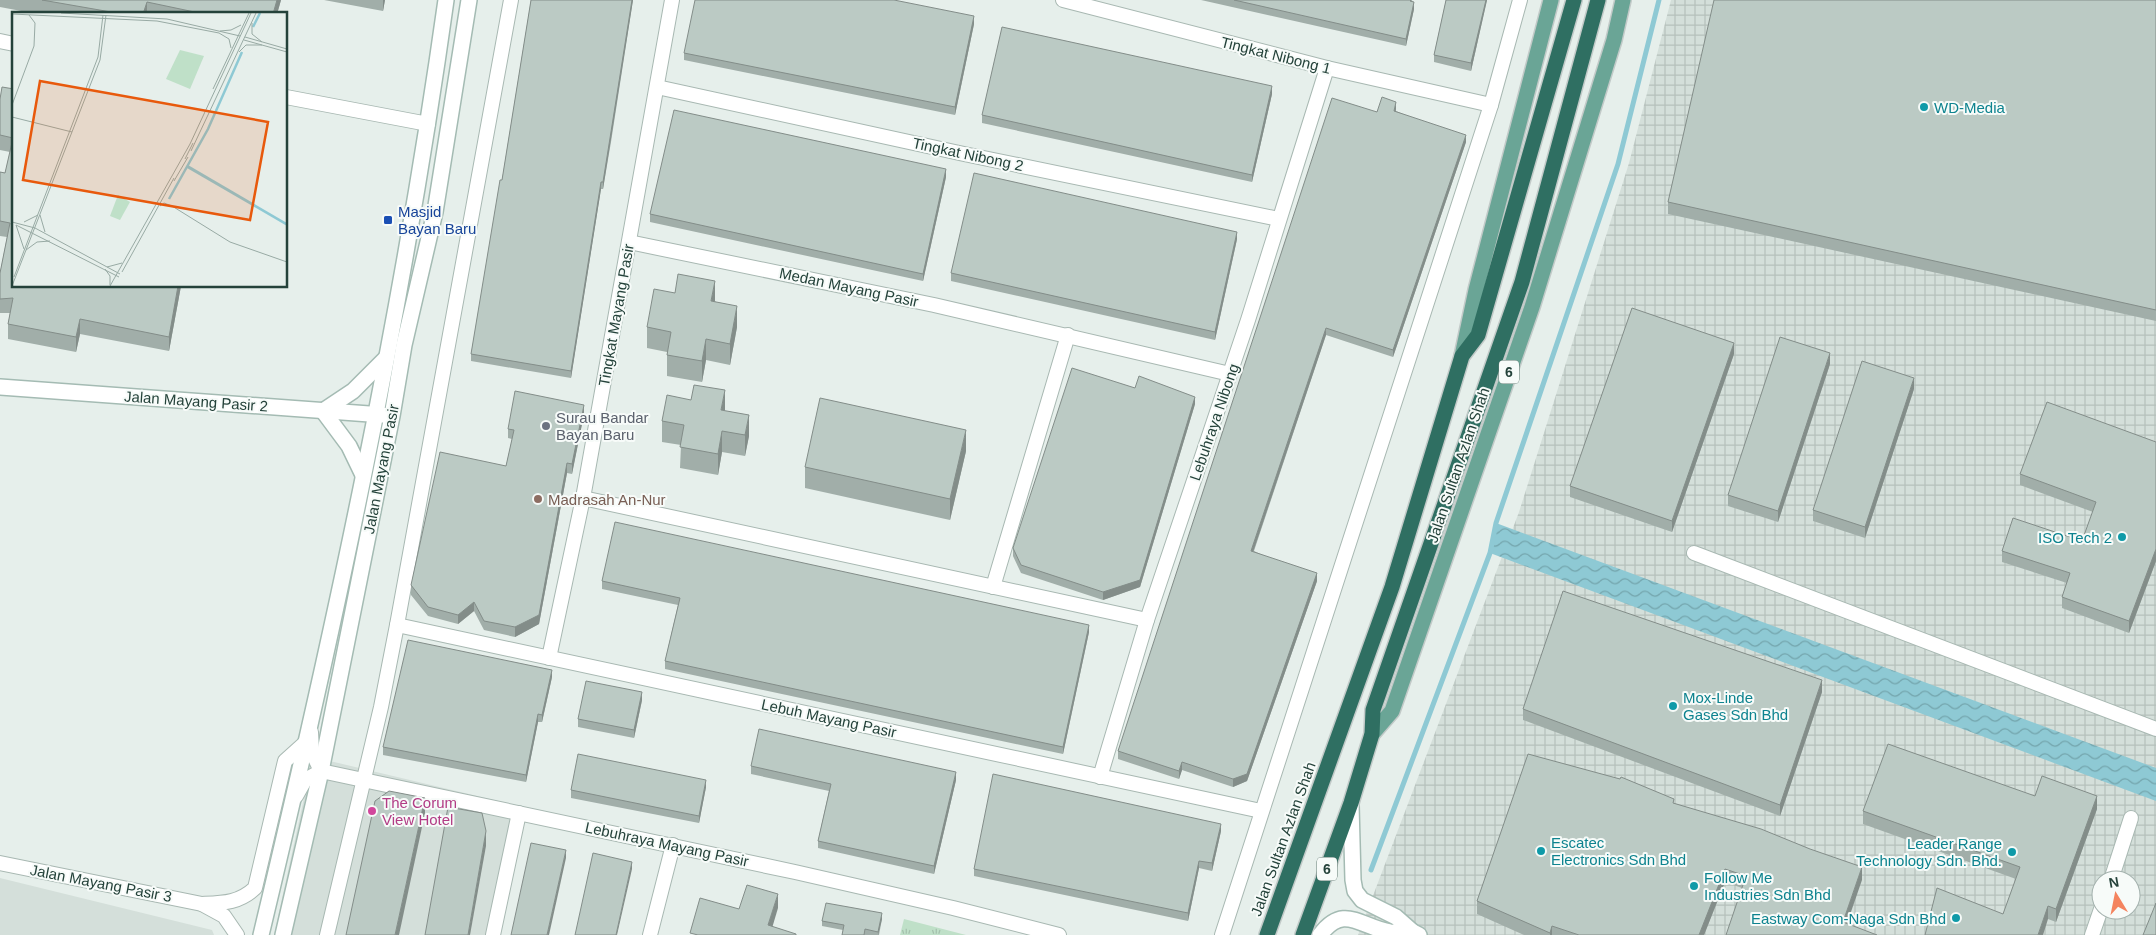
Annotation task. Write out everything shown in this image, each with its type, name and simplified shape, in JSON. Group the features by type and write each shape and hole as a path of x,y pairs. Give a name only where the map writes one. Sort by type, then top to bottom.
{"highway":[{"name":"Jalan Sultan Azlan Shah","path":"1267,935 1392,587 1462,356 1478,335 1574,0"},
{"name":"Jalan Sultan Azlan Shah","path":"1303,935 1351,803 1372,734 1373,710 1522,282 1598,0"}],"main road":[{"name":"Jalan Sultan Azlan Shah","path":"1462,356 1476,290 1551,0"},
{"name":"Jalan Sultan Azlan Shah","path":"1372,734 1392,711 1532,307 1614,40 1623,0"}],"street":[{"name":"Jalan Mayang Pasir","path":"261,935 310,723 387,356 428,124 446,0"},
{"name":"Jalan Mayang Pasir","path":"283,935 321,772 392,416 404,344 435,212 469,0"},
{"path":"327,935 397,625 511,0"},
{"name":"Tingkat Mayang Pasir","path":"549,658 583,498 672,0"},
{"name":"Tingkat Nibong 1","path":"1063,0 1082,2 1327,68 1491,105"},
{"path":"1222,935 1260,811 1491,105 1520,0"},
{"name":"Lebuhraya Nibong","path":"1100,777 1147,620 1230,374 1327,68"},
{"name":"Tingkat Nibong 2","path":"657,87 964,154 1279,218"},
{"path":"288,97 428,124"},
{"name":"Medan Mayang Pasir","path":"629,242 1068,335 1230,374"},
{"path":"993,587 1068,335"},
{"path":"363,475 349,446 323,411 353,391 387,356"},
{"name":"Jalan Mayang Pasir 2","path":"0,387 392,416"},
{"path":"583,498 1147,620"},
{"path":"1694,553 2156,729"},
{"name":"Lebuh Mayang Pasir","path":"397,625 1260,811"},
{"path":"290,808 305,780 321,772 312,752 310,723"},
{"name":"Jalan Mayang Pasir 3","path":"0,863 202,904 229,902 244,898 255,888 285,761 305,743"},
{"name":"Lebuhraya Mayang Pasir","path":"321,772 672,845 953,908 1055,934"},
{"path":"1351,803 1355,891 1362,900 1396,917 1416,934"},
{"path":"493,935 520,813"},
{"path":"2114,870 2132,818"},
{"path":"650,935 672,845"},
{"name":"Jalan Mayang Pasir 3","path":"202,904 224,916 237,935"},
{"path":"1320,935 1327,926 1337,919 1346,917 1389,932 1416,934"},
{"path":"2092,935 2097,920"}],"shaded area":[{"path":"1671,0 2156,0 2156,935 1358,935 1519,512 1629,163"},
{"path":"313,757 519,806 491,935 274,935"},
{"path":"0,878 212,930 214,935 0,935"}],"green space":[{"path":"904,919 966,935 900,935"}],"water":[{"path":"1496,523 2156,768 2156,801 1490,553"}],"building":[{"path":"42,0 277,0 274,12 194,12 147,2 144,12 111,12"},
{"path":"531,0 632,0 571,371 471,354"},
{"path":"695,0 894,0 974,16 955,107 684,53"},
{"path":"1234,0 1411,0 1414,2 1406,39"},
{"path":"1446,0 1486,0 1471,63 1434,55"},
{"name":"WD-Media","path":"1714,0 2156,0 2156,310 1668,202"},
{"path":"1002,27 1272,86 1252,175 982,115"},
{"path":"2,87 12,89 12,138 0,135"},
{"path":"1382,97 1396,102 1394,111 1466,135 1393,350 1326,328 1251,551 1317,573 1247,774 1233,779 1182,762 1179,771 1118,751 1332,98 1377,112"},
{"path":"674,110 946,169 923,274 650,214"},
{"path":"12,142 12,288 178,288 169,337 80,319 76,337 8,324 13,298 0,299 0,273 10,223 0,221 0,172 5,173"},
{"path":"974,173 1237,232 1215,332 951,273"},
{"path":"678,274 715,281 711,301 737,306 730,344 706,339 702,361 667,355 671,332 647,327 654,289 675,293"},
{"path":"1632,308 1734,343 1672,521 1570,486"},
{"path":"1780,337 1830,353 1778,511 1728,495"},
{"path":"1862,361 1914,378 1865,527 1813,510"},
{"path":"1072,368 1135,388 1139,376 1195,397 1140,580 1103,592 1021,565 1013,548"},
{"path":"694,385 725,390 721,410 749,415 745,435 722,431 718,454 680,447 684,425 662,421 667,395 691,400"},
{"path":"515,391 584,405 572,464 567,463 539,615 515,627 484,621 474,602 458,615 428,607 411,585 440,452 506,466 514,430 508,429"},
{"path":"820,398 966,430 950,499 805,467"},
{"name":"ISO Tech 2","path":"2047,402 2156,442 2156,549 2129,621 2062,597 2070,573 2002,551 2013,518 2082,541 2096,502 2020,474"},
{"path":"615,522 1089,625 1063,747 665,661 680,598 602,581"},
{"name":"Mox-Linde Gases Sdn Bhd","path":"1563,591 1822,680 1780,805 1523,709"},
{"path":"408,640 552,670 542,715 538,714 526,775 383,747"},
{"path":"586,681 642,692 634,730 578,719"},
{"path":"759,729 956,772 934,866 818,841 831,784 751,766"},
{"name":"Leader Range Technology Sdn. Bhd.","path":"1888,744 2035,796 2042,776 2097,796 2056,909 2048,906 2038,935 1925,935 1937,888 2003,914 2020,867 1863,811"},
{"path":"578,754 706,780 699,816 571,790"},
{"path":"1528,754 1620,779 1621,777 1674,799 1673,803 1761,829 1862,867 1843,922 1877,935 1726,935 1746,876 1725,869 1699,935 1579,935 1552,926 1550,933 1477,901"},
{"path":"993,774 1221,824 1212,863 1199,861 1188,913 974,869"},
{"path":"389,791 425,798 395,935 346,935 375,801"},
{"path":"448,807 482,813 486,831 468,935 425,935"},
{"path":"531,843 566,850 547,935 511,935"},
{"path":"593,853 632,862 616,935 575,935"},
{"path":"747,885 778,894 768,925 796,935 698,935 690,933 700,898 739,909"},
{"path":"826,903 882,913 878,932 865,929 864,935 842,935 844,925 822,921"},
{"path":"2156,903 2156,935 2143,935"}],"waterway":[{"path":"1371,870 1490,553 1496,523 1618,164 1659,0"}],"place":[{"name":"WD-Media","path":"1924,107"},
{"name":"Masjid Bayan Baru","path":"388,220"},
{"name":"Surau Bandar Bayan Baru","path":"546,426"},
{"name":"Madrasah An-Nur","path":"538,499"},
{"name":"ISO Tech 2","path":"2122,537"},
{"name":"Mox-Linde Gases Sdn Bhd","path":"1673,706"},
{"name":"The Corum View Hotel","path":"372,811"},
{"name":"Escatec Electronics Sdn Bhd","path":"1541,851"},
{"name":"Leader Range Technology Sdn. Bhd.","path":"2012,852"},
{"name":"Follow Me Industries Sdn Bhd","path":"1694,886"},
{"name":"Eastway Com-Naga Sdn Bhd","path":"1956,918"}]}
